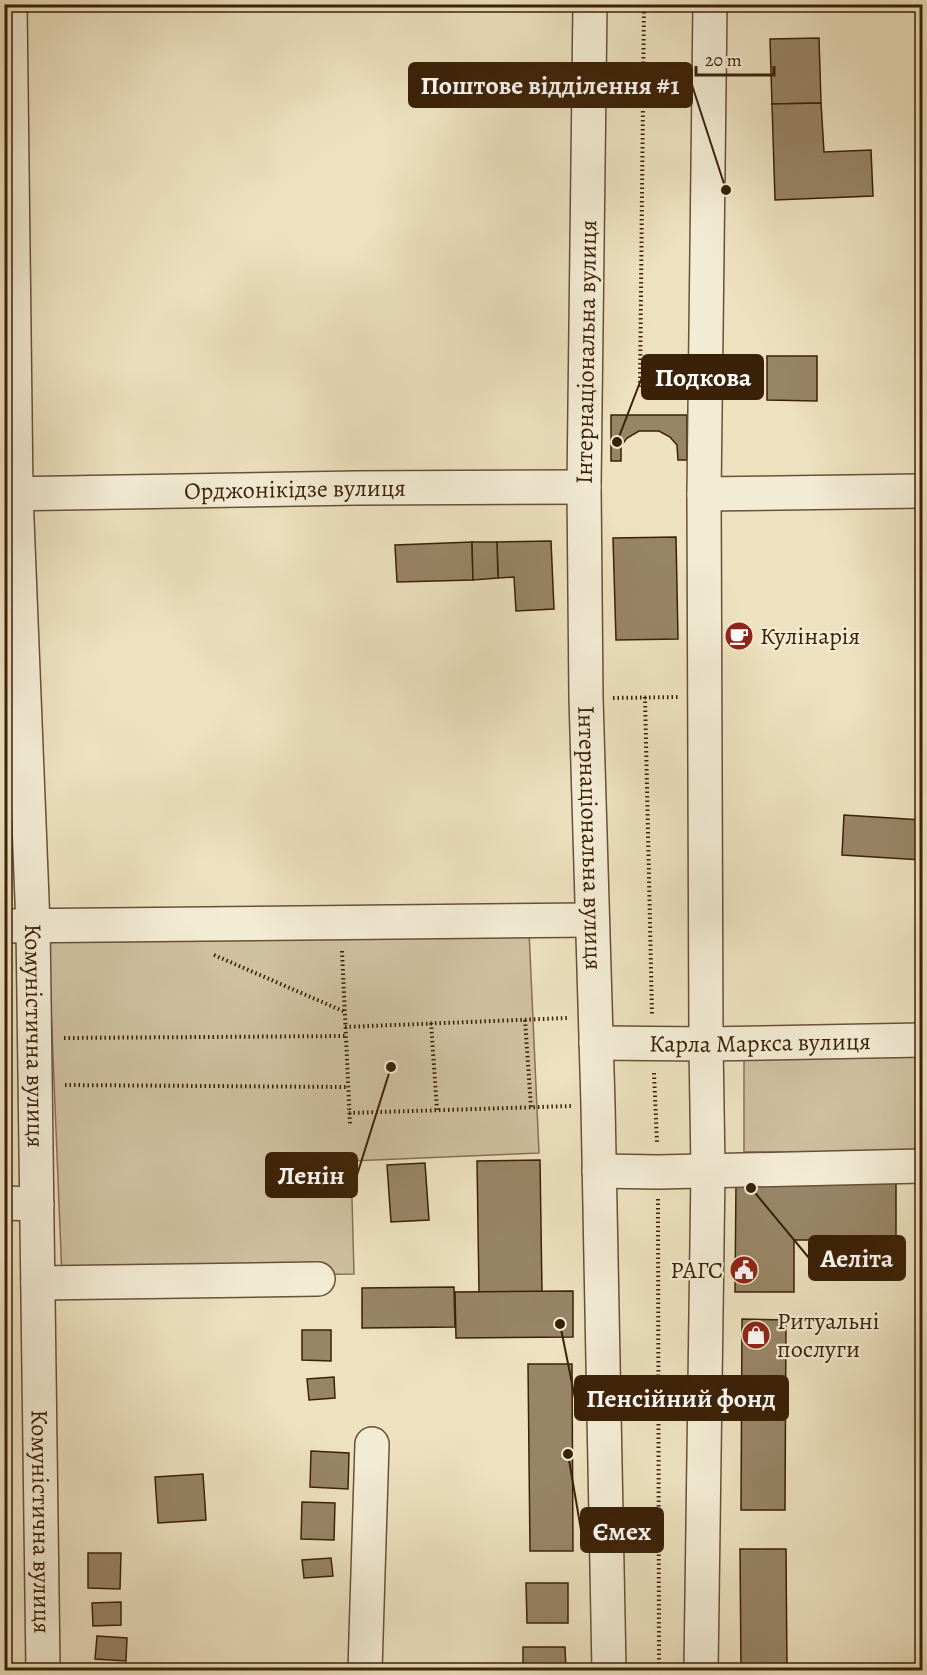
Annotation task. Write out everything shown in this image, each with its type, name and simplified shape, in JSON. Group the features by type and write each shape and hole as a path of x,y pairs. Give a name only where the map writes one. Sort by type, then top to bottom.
{"street":[{"name":"Комуністична вулиця","path":"10,4 10,494 19,925 37,1204 43,1671"},
{"name":"Інтернаціональна вулиця","path":"590,4 584,487 586,698 598,1105 609,1671"},
{"path":"701,1671 708,1170 704,494 710,4"},
{"name":"Орджонікідзе вулиця","path":"10,494 584,487"},
{"path":"704,494 922,491"},
{"path":"19,925 591,920"},
{"name":"Карла Маркса вулиця","path":"596,1030 706,1044 922,1040"},
{"path":"599,1171 922,1166"},
{"path":"4,1203 37,1204"},
{"path":"38,1283 318,1279"},
{"path":"365,1671 372,1444"}],"path":[{"path":"640,387 644,4"},
{"path":"586,698 705,697"},
{"path":"341,922 350,1124"},
{"path":"206,952 345,1012"},
{"path":"525,1020 531,1107"},
{"path":"345,1027 525,1020 596,1030"},
{"path":"431,1023 437,1110"},
{"path":"64,1038 346,1036"},
{"path":"65,1085 348,1087"},
{"path":"350,1113 598,1105"}],"shaded area":[{"path":"529,931 539,1153 351,1161 354,1274 62,1278 48,933"},
{"path":"744,1051 922,1052 922,1152 744,1152"}],"building":[{"path":"819,38 821,103 772,104 770,39"},
{"path":"821,103 824,152 871,150 873,196 775,200 772,104"},
{"path":"767,356 817,356 817,401 767,400"},
{"path":"611,415 687,415 687,460 678,460 677,445 670,437 659,431 639,431 627,438 621,446 621,461 611,461"},
{"path":"676,537 678,639 616,640 613,538"},
{"path":"551,541 554,609 516,611 514,577 498,578 497,542"},
{"path":"472,542 473,580 397,582 395,545"},
{"path":"472,542 497,542 498,578 473,580"},
{"path":"844,815 922,820 922,860 842,855"},
{"path":"540,1160 542,1292 479,1292 477,1161"},
{"path":"425,1163 429,1220 391,1222 387,1165"},
{"path":"736,1182 896,1183 896,1259 850,1259 850,1240 794,1240 794,1292 735,1292"},
{"path":"454,1287 455,1327 362,1328 362,1288"},
{"path":"573,1291 573,1337 456,1338 455,1292"},
{"path":"742,1319 786,1320 785,1510 741,1510"},
{"path":"302,1330 331,1330 331,1361 302,1360"},
{"path":"528,1364 572,1364 573,1551 530,1551"},
{"path":"334,1377 335,1398 309,1400 307,1379"},
{"path":"311,1451 349,1453 348,1489 310,1487"},
{"path":"203,1474 206,1520 158,1523 155,1477"},
{"path":"302,1502 335,1503 334,1540 301,1539"},
{"path":"740,1549 786,1549 787,1670 741,1670"},
{"path":"88,1553 121,1553 120,1589 88,1588"},
{"path":"331,1558 333,1576 304,1578 302,1560"},
{"path":"526,1583 568,1583 568,1623 527,1623"},
{"path":"121,1602 121,1625 93,1626 92,1603"},
{"path":"97,1636 127,1638 126,1661 95,1659"},
{"path":"523,1647 565,1647 566,1670 523,1670"}],"place":[{"name":"Поштове відділення #1","path":"726,190"},
{"name":"Подкова","path":"617,442"},
{"name":"Кулінарія","path":"739,636"},
{"name":"Ленін","path":"391,1067"},
{"name":"Аеліта","path":"751,1188"},
{"name":"РАГС","path":"744,1270"},
{"name":"Пенсійний фонд","path":"560,1324"},
{"name":"Ритуальні послуги","path":"756,1335"},
{"name":"Ємех","path":"568,1454"}]}
